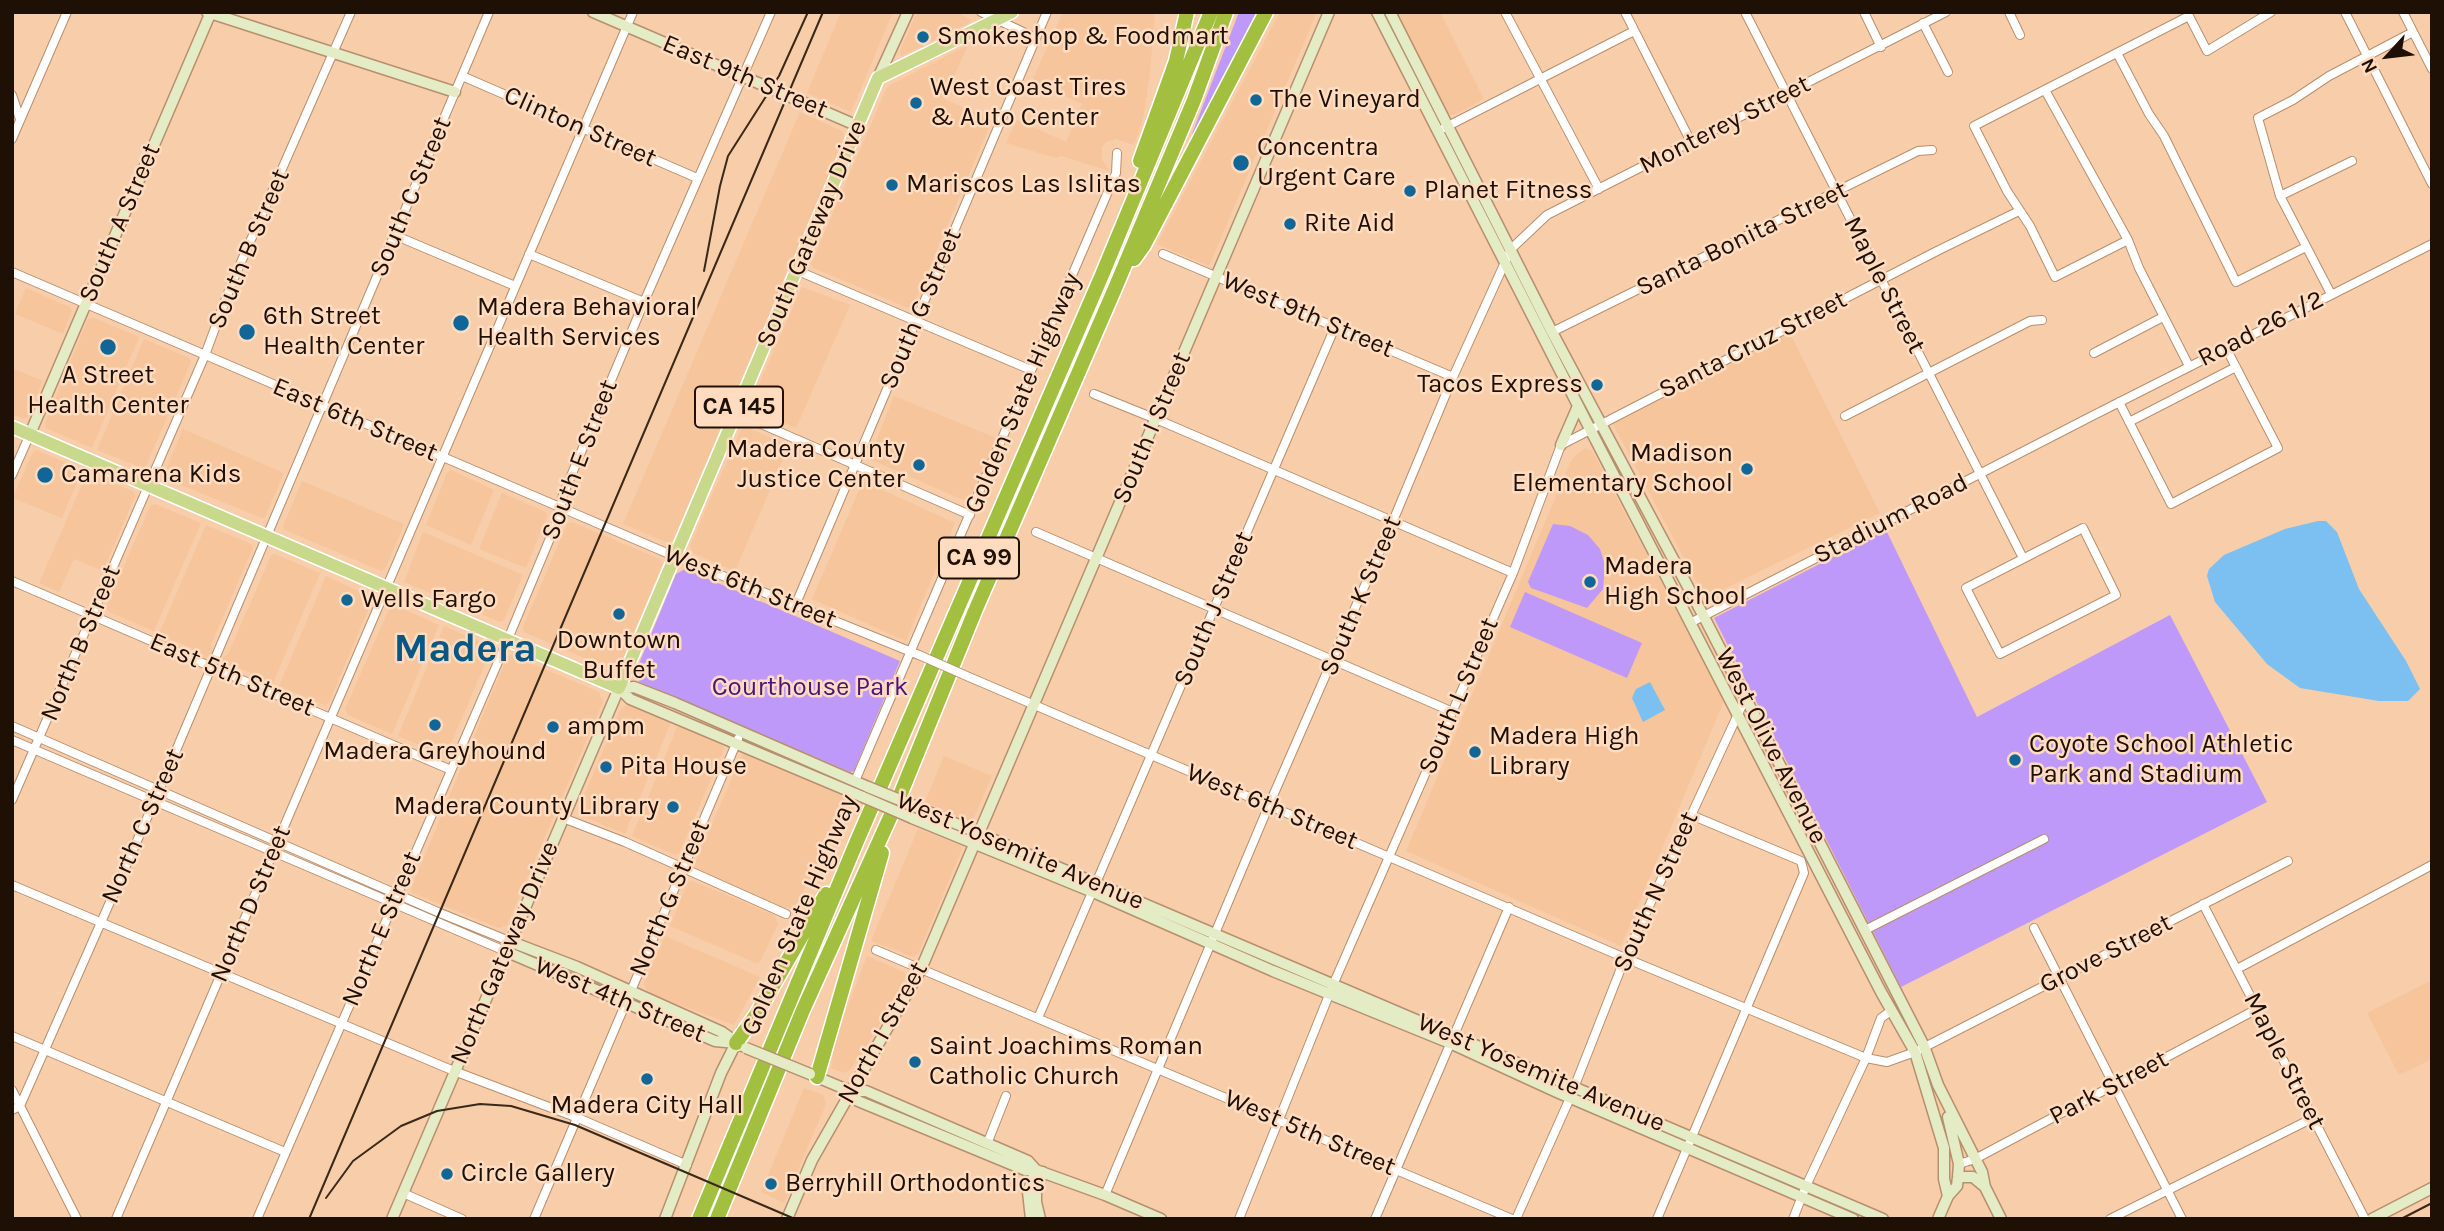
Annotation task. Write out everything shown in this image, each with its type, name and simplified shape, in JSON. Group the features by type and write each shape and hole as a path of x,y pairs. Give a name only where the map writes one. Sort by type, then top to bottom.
{"highway":[{"path":"1102,275 1115,230 1176,61 1187,12"},
{"name":"Golden State Highway","path":"699,1219 857,841 1102,275 1211,12"},
{"name":"Golden State Highway","path":"718,1219 803,1010 901,793 975,611 1116,286 1194,100 1226,12"},
{"path":"1116,286 1144,245 1266,12"},
{"path":"814,1076 901,793"},
{"path":"741,1046 857,841"}],"main road":[{"name":"East 9th Street","path":"593,12 858,126"},
{"name":"South Gateway Drive","path":"619,688 908,12"},
{"path":"878,78 1012,12"},
{"name":"South I Street","path":"976,839 1329,12"},
{"name":"West Olive Avenue","path":"1377,12 1511,249 1690,623 1892,1010 1920,1049 1944,1148 1946,1201"},
{"name":"West Olive Avenue","path":"1390,12 1505,264 1578,406 1595,427 1703,616 1865,930 1937,1085 1982,1172 1985,1187 2001,1219"},
{"path":"209,13 455,92"},
{"name":"South A Street","path":"30,434 209,13"},
{"path":"1561,445 1578,406"},
{"path":"12,426 619,688"},
{"name":"West Yosemite Avenue","path":"619,688 630,699 739,738 1452,1039 1804,1192 1883,1219"},
{"name":"North Gateway Drive","path":"392,1219 619,688"},
{"name":"North I Street","path":"787,1219 812,1160 921,969 976,839"},
{"name":"West 4th Street","path":"507,946 628,997 722,1032 741,1046 850,1091 866,1091 1028,1161 1039,1171"},
{"path":"666,1219 721,1073 741,1046"},
{"path":"1937,1085 1952,1130 1959,1164 1957,1186 1946,1201 1940,1219"},
{"name":"West 4th Street","path":"850,1091 859,1101 1025,1170 1039,1171 1161,1219"},
{"path":"1937,1124 1942,1125 1953,1160 1959,1164"},
{"path":"1031,1219 1028,1192 1039,1171"},
{"path":"1039,1171 1036,1202 1040,1219"},
{"path":"1958,1177 1972,1176 1985,1187"},
{"path":"2372,1219 2432,1188"},
{"name":"West Yosemite Avenue","path":"1804,1192 1853,1219"}],"street":[{"path":"12,139 16,118 66,12"},
{"name":"South B Street","path":"148,486 205,355 231,285 351,12"},
{"name":"South C Street","path":"268,537 489,12"},
{"name":"North D Street","path":"116,1219 633,12"},
{"name":"South E Street","path":"508,639 558,519 563,495 697,178 771,12"},
{"path":"981,12 1037,38"},
{"name":"South G Street","path":"795,606 1047,12"},
{"path":"1505,12 1599,189"},
{"path":"1625,12 1691,142"},
{"name":"Maple Street","path":"1745,12 2023,558"},
{"path":"1864,12 1881,47"},
{"name":"Monterey Street","path":"1511,249 1547,215 1946,12"},
{"path":"2009,12 2020,35"},
{"path":"2128,240 2055,277 1974,126 2189,16 2207,51 2271,12"},
{"path":"2346,12 2432,184"},
{"path":"2403,12 2432,69"},
{"path":"1923,23 1948,72"},
{"path":"1443,128 1634,31"},
{"path":"2331,294 2280,196 2258,118 2413,32"},
{"path":"2117,53 2148,114 2165,136 2236,282 2306,247"},
{"name":"Clinton Street","path":"462,76 697,178"},
{"path":"2045,90 2128,240 2189,366"},
{"path":"12,95 16,118"},
{"name":"Santa Bonita Street","path":"1552,332 1918,151 1932,150"},
{"path":"853,786 915,654 970,515 1116,173 1117,153"},
{"path":"2280,196 2352,161"},
{"name":"Santa Cruz Street","path":"1595,427 2019,211"},
{"path":"394,235 515,286"},
{"name":"Road 26 1/2","path":"2092,415 2432,244"},
{"name":"South K Street","path":"1105,1195 1212,938 1453,377 1511,249"},
{"path":"529,254 644,302"},
{"name":"West 9th Street","path":"1163,254 1453,377"},
{"path":"798,271 1031,370"},
{"name":"East 6th Street","path":"12,272 622,533"},
{"path":"2094,353 2163,317"},
{"path":"1845,416 2030,321 2042,320"},
{"name":"South J Street","path":"1038,1018 1335,327"},
{"path":"2119,402 2171,504 2278,448 2226,348"},
{"path":"2129,422 2236,368"},
{"path":"1094,394 1513,573"},
{"path":"736,413 970,515"},
{"name":"Stadium Road","path":"1690,623 2092,415"},
{"path":"1561,445 1595,427"},
{"path":"12,475 30,434"},
{"name":"South L Street","path":"1240,1219 1331,989 1513,573 1561,445"},
{"name":"North B Street","path":"12,800 148,486"},
{"path":"2082,528 2116,595 2000,654 1966,588 2023,558 2082,528"},
{"path":"1036,532 1453,712"},
{"name":"West 6th Street","path":"622,533 1034,703 1390,858 1866,1058 1887,1062 1920,1049"},
{"name":"North C Street","path":"16,1108 45,1050 268,537"},
{"name":"East 5th Street","path":"12,581 451,770"},
{"name":"North E Street","path":"257,1219 508,639"},
{"name":"South N Street","path":"1514,1219 1571,1093 1625,958 1745,699"},
{"path":"12,726 398,894 507,946"},
{"name":"North G Street","path":"534,1219 739,738"},
{"path":"12,740 394,903 507,946"},
{"path":"1657,1219 1804,873 1801,861 1690,815"},
{"path":"563,818 625,842 786,914"},
{"path":"1865,930 2044,839"},
{"name":"Grove Street","path":"1920,1049 2288,861"},
{"path":"2237,969 2432,866"},
{"path":"12,885 454,1071 578,1118 687,1165"},
{"name":"Maple Street","path":"2203,904 2365,1219"},
{"path":"1375,1219 1509,907"},
{"path":"2034,928 2182,1219"},
{"name":"West 5th Street","path":"876,950 1514,1219"},
{"name":"Park Street","path":"1959,1164 1975,1159 2257,1009"},
{"path":"1793,1219 1866,1058 1881,1018 1892,1010"},
{"path":"12,1036 285,1152"},
{"path":"12,1090 16,1108 77,1219"},
{"path":"987,1144 1006,1096"},
{"path":"2110,1219 2127,1215 2167,1190 2314,1118"},
{"path":"403,1193 462,1219"}],"shaded area":[{"path":"841,12 893,12 851,112 807,93"},
{"path":"917,12 957,12 971,20 901,56 900,52"},
{"path":"1063,12 1155,12 1143,119 1134,145 1116,139 1106,142 1102,147 1102,160 1110,171 1006,143 1017,120 1066,142 1082,104 1032,81"},
{"path":"1280,12 1317,12 1209,266 1157,244"},
{"path":"1396,12 1440,12 1484,99 1456,114 1451,115 1446,111"},
{"path":"968,45 944,99 992,120 913,306 908,308 814,268 811,264 886,89"},
{"path":"800,112 842,131 845,137 673,540 668,543 623,524"},
{"path":"802,287 850,305 796,428 749,407"},
{"path":"26,288 70,307 72,311 63,334 15,314"},
{"path":"94,318 139,337 92,448 46,428 45,423 88,319"},
{"name":"Madison Elementary School","path":"1790,333 1880,513 1705,598 1613,424"},
{"path":"144,339 189,358 191,362 146,466 142,468 97,450"},
{"path":"12,368 43,381 28,417 24,419 12,414"},
{"path":"894,396 996,438 968,502 869,459"},
{"path":"746,427 789,446 735,571 693,553 690,546 740,431"},
{"path":"183,429 284,473 265,517 166,479 164,474"},
{"name":"Madera High School","path":"1585,448 1592,451 1724,701 1621,946 1406,851 1570,463"},
{"path":"37,450 82,470 62,518 13,498 32,453"},
{"path":"451,470 494,490 471,545 426,525 447,473"},
{"path":"87,473 133,491 135,496 103,571 74,559 59,592 39,583"},
{"path":"302,481 404,524 385,569 381,571 285,530 283,527"},
{"path":"863,481 955,523 906,641 812,599"},
{"path":"502,493 546,512 547,516 526,568 479,549"},
{"path":"155,504 201,523 154,631 109,612 106,608 150,506"},
{"path":"572,522 660,559 662,565 621,664 614,669 524,632 523,627 567,524"},
{"path":"206,525 253,547 211,645 211,656 206,658 198,651 159,634"},
{"path":"423,532 523,575 504,620 500,622 404,582"},
{"path":"274,554 320,573 273,683 233,665 228,667 221,661 228,654"},
{"path":"326,576 373,598 329,703 325,705 279,686"},
{"path":"394,605 439,625 392,734 348,715 345,709 390,607"},
{"path":"444,626 488,645 491,650 447,753 443,755 398,736"},
{"path":"511,655 599,692 603,702 507,925 499,928 412,893 411,889 507,657"},
{"path":"626,705 671,722 625,834 580,815 578,810 620,710"},
{"path":"678,725 722,744 724,749 679,853 675,855 632,836"},
{"path":"746,753 850,798 794,910 784,908 694,865 742,755"},
{"path":"944,756 992,776 972,822 925,802"},
{"path":"918,829 960,845 962,849 918,954 913,957 871,941"},
{"path":"692,881 775,915 778,924 760,962 756,963 670,926 687,884"},
{"path":"665,936 760,977 734,1025 648,993 644,984"},
{"path":"867,956 904,972 906,977 863,1052 850,1070 843,1073 831,1068 835,1040"},
{"path":"2432,980 2432,1059 2399,1075 2367,1013"},
{"path":"804,1088 823,1095 826,1104 784,1203 761,1192"}],"green space":[{"path":"1239,12 1259,12 1197,136 1192,134"},
{"path":"1553,524 1570,526 1588,535 1600,549 1605,565 1603,589 1587,608 1531,588 1528,582"},
{"name":"Coyote School Athletic Park and Stadium","path":"1886,530 1977,717 2170,615 2267,802 1901,987 1714,618"},
{"name":"Courthouse Park","path":"685,569 900,661 854,771 850,772 639,682 636,671 676,574"},
{"path":"1525,592 1642,643 1627,678 1510,627"}],"water":[{"path":"2326,521 2337,532 2359,589 2406,661 2420,689 2408,701 2379,701 2300,688 2267,664 2215,602 2207,576 2209,569 2224,555 2285,529"},
{"path":"1650,682 1665,710 1643,722 1632,698 1636,689"}],"railway":[{"path":"704,271 728,156 779,76 808,12"},
{"path":"309,1219 823,12"},
{"path":"326,1198 353,1161 401,1126 437,1111 480,1104 511,1106 575,1125 795,1219"},
{"path":"2401,1219 2432,1203"}],"place":[{"name":"Smokeshop & Foodmart","path":"923,37"},
{"name":"The Vineyard","path":"1256,100"},
{"name":"West Coast Tires & Auto Center","path":"916,103"},
{"name":"Concentra Urgent Care","path":"1241,163"},
{"name":"Mariscos Las Islitas","path":"892,185"},
{"name":"Planet Fitness","path":"1410,191"},
{"name":"Rite Aid","path":"1290,224"},
{"name":"Madera Behavioral Health Services","path":"461,323"},
{"name":"6th Street Health Center","path":"247,332"},
{"name":"A Street Health Center","path":"108,347"},
{"name":"Tacos Express","path":"1597,385"},
{"name":"Madera County Justice Center","path":"919,465"},
{"name":"Madison Elementary School","path":"1747,469"},
{"name":"Camarena Kids","path":"45,475"},
{"name":"Madera High School","path":"1590,582"},
{"name":"Wells Fargo","path":"347,600"},
{"name":"Downtown Buffet","path":"619,614"},
{"name":"Madera Greyhound","path":"435,725"},
{"name":"ampm","path":"553,727"},
{"name":"Madera High Library","path":"1475,752"},
{"name":"Coyote School Athletic Park and Stadium","path":"2015,760"},
{"name":"Pita House","path":"606,767"},
{"name":"Madera County Library","path":"673,807"},
{"name":"Saint Joachims Roman Catholic Church","path":"915,1062"},
{"name":"Madera City Hall","path":"647,1079"},
{"name":"Circle Gallery","path":"447,1174"},
{"name":"Berryhill Orthodontics","path":"771,1184"}],"district":[{"name":"Madera","path":"465,650"}]}
